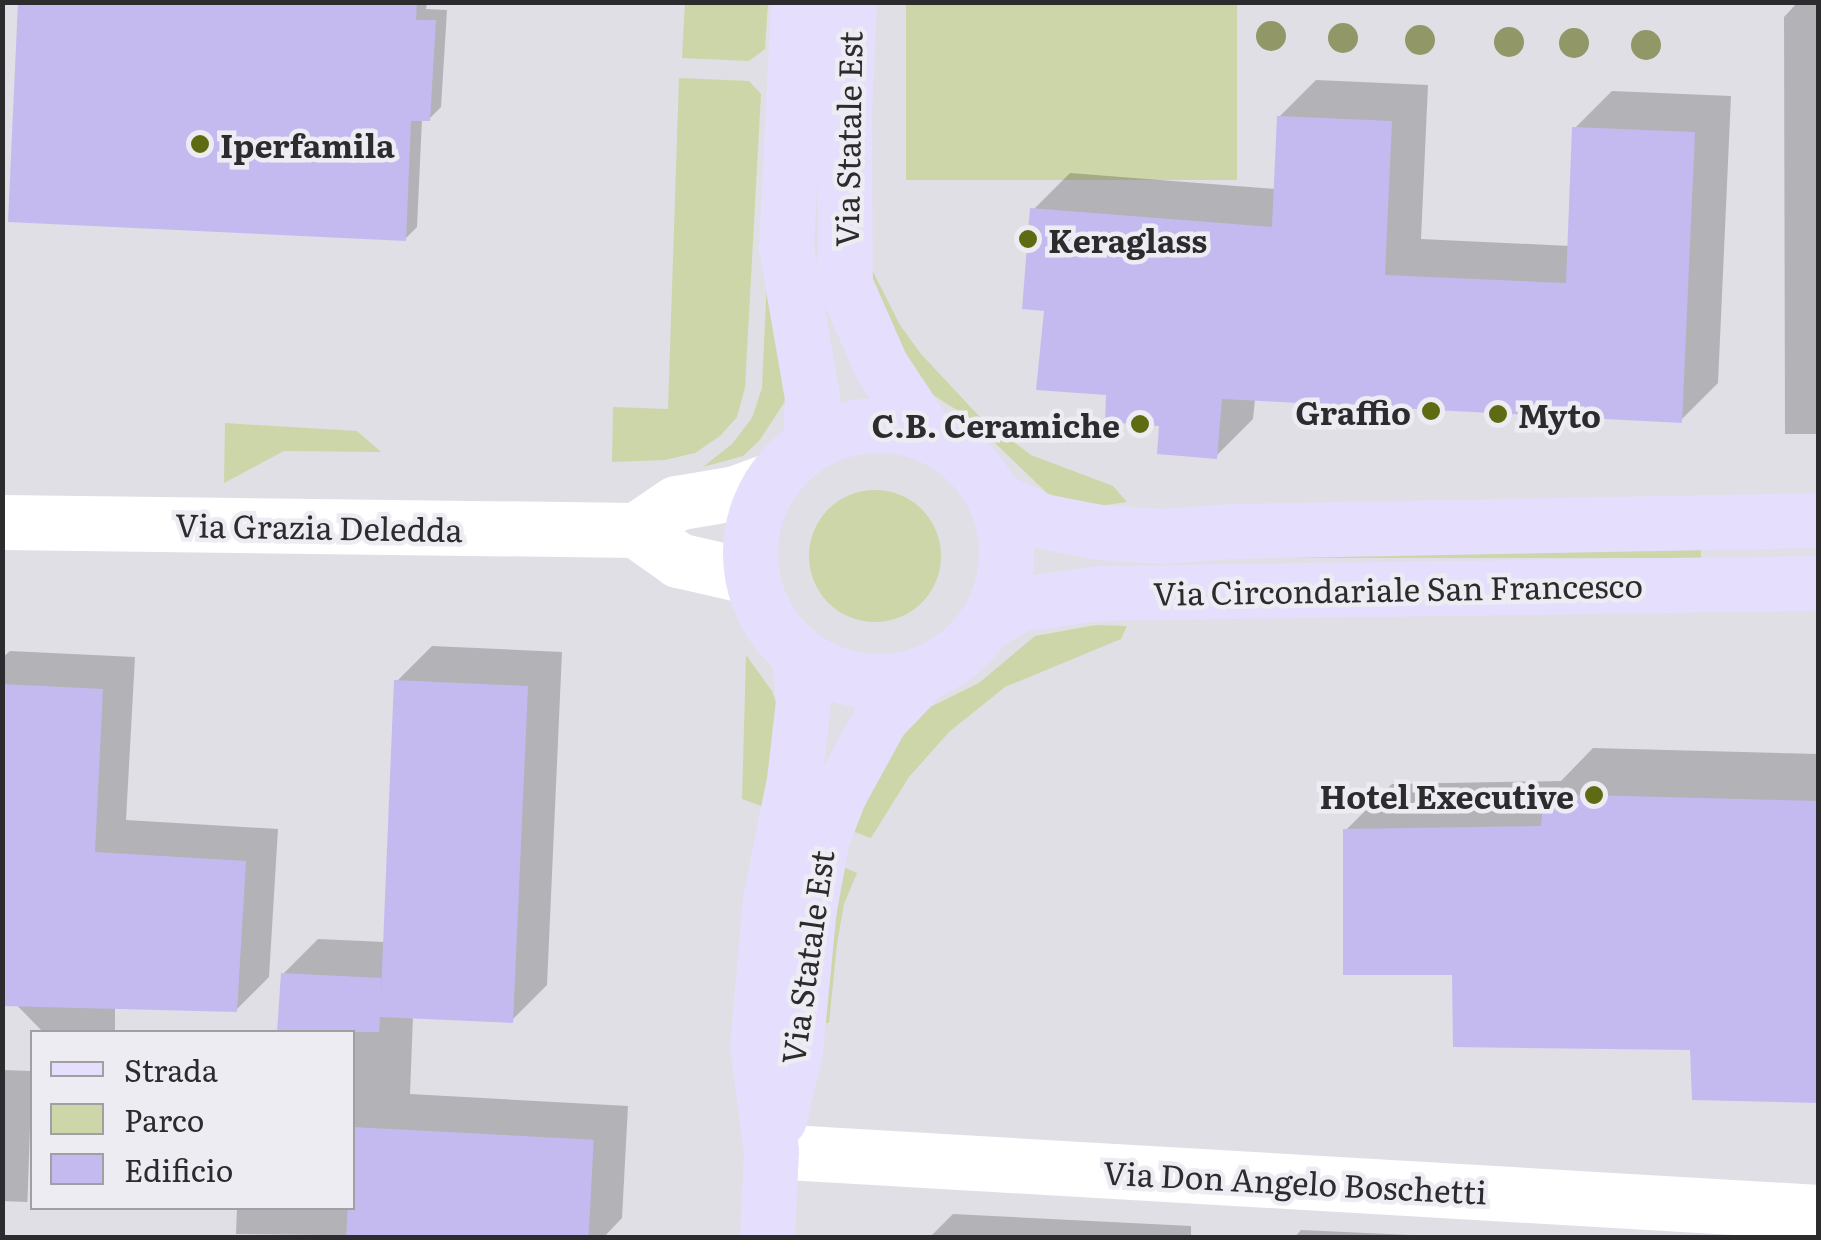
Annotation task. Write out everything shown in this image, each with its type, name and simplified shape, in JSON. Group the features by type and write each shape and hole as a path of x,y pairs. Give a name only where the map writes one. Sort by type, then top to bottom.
{"street":[{"name":"Via Statale Est","path":"798,2 786,247 812,398 791,461 752,527 752,577 768,619 799,655 853,679 884,682 924,673"},
{"name":"Via Statale Est","path":"849,2 844,118 846,284 881,366 926,434"},
{"name":"Via Statale Est","path":"771,1150 795,1050 809,908 822,838 839,794 880,719 924,673 959,652 984,624 1002,583 1006,559 1006,541 994,498 967,460 926,434 866,424 791,461"},
{"path":"752,577 678,560 636,530 676,503 736,494 791,461"},
{"name":"Via Circondariale San Francesco","path":"994,498 1042,522 1100,532 1161,536 1233,531 1818,520"},
{"name":"Via Grazia Deledda","path":"2,522 636,530"},
{"name":"Via Circondariale San Francesco","path":"984,624 1020,604 1098,592 1818,583"},
{"name":"Via Statale Est","path":"767,1238 771,1150 756,1046 770,900 794,780 802,702 799,655"},
{"name":"Via Don Angelo Boschetti","path":"771,1150 1818,1212"}],"green space":[{"path":"685,3 768,3 765,49 749,61 682,58"},
{"path":"906,3 1237,3 1237,180 906,180"},
{"path":"679,78 749,81 761,94 745,388 737,417 720,436 695,453 665,460 612,462 613,407 668,409"},
{"path":"867,260 900,325 921,354 978,415 1031,455 1113,486 1127,502 1100,506 1048,494 968,417 933,395 887,325"},
{"path":"767,279 790,379 784,403 759,441 743,456 703,467 732,444 752,418 762,388"},
{"path":"225,423 357,431 381,452 284,451 224,483"},
{"path":"875,490 900,495 922,509 936,531 941,556 936,581 922,603 900,617 875,622 850,617 828,603 814,581 809,556 814,531 828,509 850,495"},
{"path":"1197,544 1701,544 1701,558 1197,558"},
{"path":"1096,625 1127,626 1121,639 1005,687 949,732 909,777 871,838 852,831 884,758 922,711 979,683 1035,636"},
{"path":"746,655 772,691 785,728 764,807 742,799"},
{"path":"841,866 857,873 844,904 829,1023 819,1023"}],"building":[{"name":"Iperfamila","path":"18,2 417,2 416,20 436,20 430,121 411,121 406,241 8,222"},
{"path":"1277,116 1392,121 1385,275 1566,283 1572,127 1695,132 1682,423 1222,399 1217,459 1157,454 1159,426 1105,422 1106,395 1036,390 1044,311 1022,309 1030,208 1272,227"},
{"path":"394,680 528,686 513,1023 380,1017 379,1032 277,1030 281,973 381,978 381,993"},
{"path":"2,684 103,689 95,852 246,861 237,1012 2,1006"},
{"path":"1544,794 1818,801 1818,1103 1692,1100 1690,1050 1453,1047 1452,975 1343,975 1343,829 1541,826"},
{"path":"355,1127 594,1140 589,1238 346,1238 348,1210 355,1210"}],"place":[{"name":"Iperfamila","path":"200,144"},
{"name":"Keraglass","path":"1028,239"},
{"name":"Graffio","path":"1431,411"},
{"name":"Myto","path":"1498,414"},
{"name":"C.B. Ceramiche","path":"1140,424"},
{"name":"Hotel Executive","path":"1594,795"}]}
